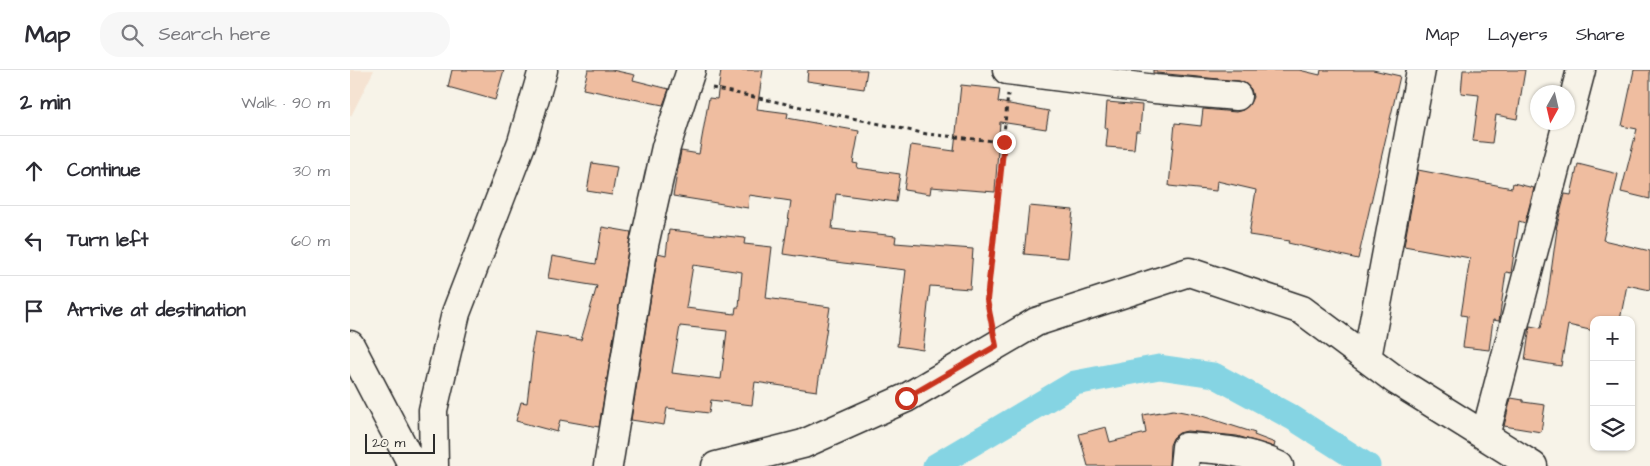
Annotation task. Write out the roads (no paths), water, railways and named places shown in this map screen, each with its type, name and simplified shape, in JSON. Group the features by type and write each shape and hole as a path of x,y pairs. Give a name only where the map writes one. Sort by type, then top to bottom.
{"street":[{"path":"434,466 433,410 456,313 522,142 543,70"},
{"path":"1009,70 1155,89 1237,96"},
{"path":"1367,358 1421,70"},
{"path":"1484,436 1582,70"},
{"path":"608,466 644,245 666,147 689,77"},
{"path":"716,466 803,444 906,398 1036,322 1190,272 1302,310 1397,381 1533,466"},
{"path":"350,345 413,466"},
{"path":"1184,466 1186,447 1228,450 1255,456 1279,466"}],"waterway":[{"path":"935,466 1075,383 1159,367 1214,375 1293,418 1368,466"}]}
